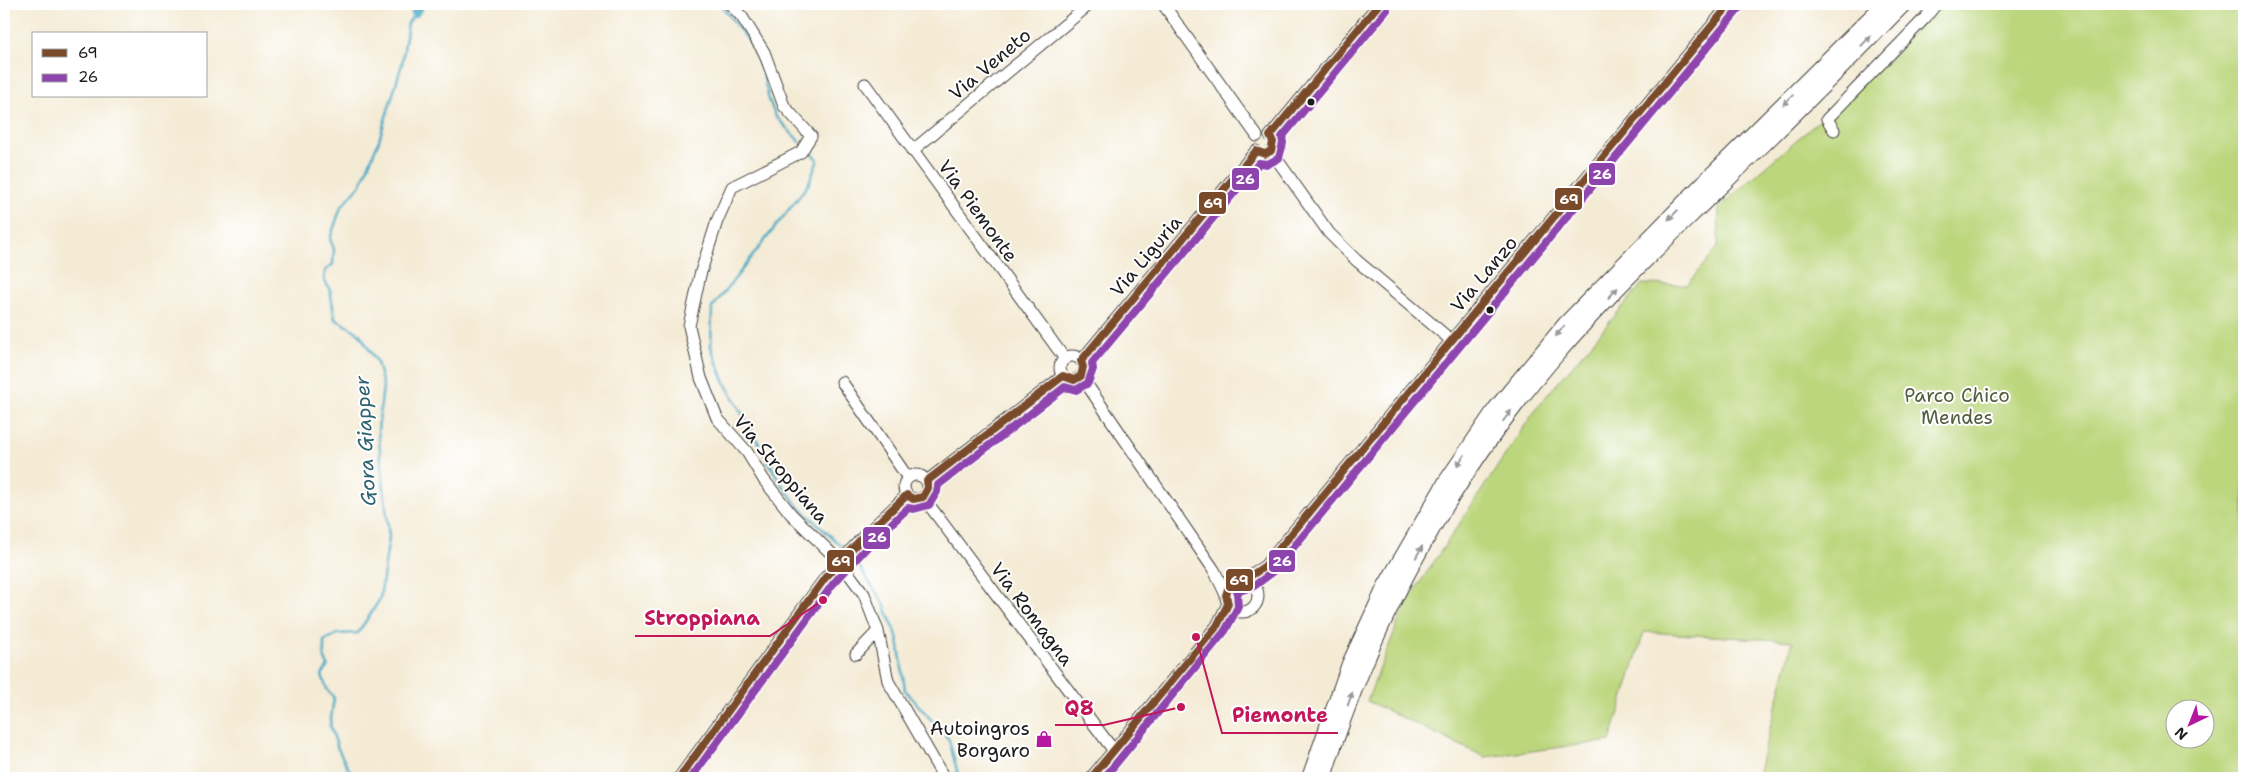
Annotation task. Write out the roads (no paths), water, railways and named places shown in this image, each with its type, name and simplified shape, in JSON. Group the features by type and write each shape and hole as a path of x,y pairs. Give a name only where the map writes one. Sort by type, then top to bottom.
{"highway":[{"path":"1310,778 1350,664 1386,586 1446,480 1496,409 1573,317 1885,4"},
{"path":"1323,778 1361,671 1418,552 1459,485 1505,419 1553,358 1630,274 1903,4"}],"street":[{"name":"Via Stroppiana","path":"730,4 746,23 764,52 784,106 811,136 801,152 732,187 716,221 700,275 689,326 701,378 717,418 747,452 764,480 791,514 840,562 864,594 878,631 888,681 944,778"},
{"name":"Via Veneto","path":"912,151 1090,4"},
{"path":"1163,4 1257,136"},
{"path":"1270,136 1379,4"},
{"name":"Via Lanzo","path":"1239,580 1265,566 1730,4"},
{"path":"1834,130 1827,119 1925,18 1936,4"},
{"name":"Via Piemonte","path":"865,84 1065,359"},
{"path":"1262,134 1270,136 1273,142 1270,151 1264,154 1256,151 1253,143 1257,136 1262,134"},
{"name":"Via Liguria","path":"1081,361 1256,151"},
{"path":"1270,151 1329,233 1356,260 1452,341"},
{"path":"1072,357 1081,361 1084,367 1080,376 1070,380 1063,376 1060,366 1065,359 1072,357"},
{"path":"927,481 1063,376"},
{"path":"1080,376 1214,570 1227,599 1238,611"},
{"path":"842,382 908,478"},
{"path":"917,475 923,476 927,481 928,488 923,497 913,499 907,496 904,488 908,478 917,475"},
{"path":"679,778 825,578 863,537 907,496"},
{"name":"Via Romagna","path":"923,497 1114,751"},
{"name":"Via Lanzo","path":"1257,591 1265,566"},
{"path":"1091,778 1217,626 1238,611 1248,610 1255,605 1257,591 1251,583 1222,576 1214,570"},
{"path":"1217,626 1227,599 1229,586 1239,580"},
{"path":"856,654 878,631"}],"waterway":[{"name":"Gora Giapper","path":"415,13 421,4"},
{"path":"720,4 750,43 762,70 769,100 776,117 800,142"},
{"name":"Gora Giapper","path":"363,778 349,770 338,749 330,725 334,698 327,689 322,675 328,666 324,656 324,641 337,634 358,633 380,599 389,537 378,430 383,386 377,362 359,333 335,319 330,290 324,280 325,271 333,264 334,249 330,239 341,207 361,184 379,140 402,64 408,23 415,13"},
{"path":"809,151 818,160 808,185 712,308 711,347 724,381 780,482 797,505 840,545"},
{"path":"854,559 884,604 898,639 905,690 949,740 959,778"}],"place":[{"name":"Stroppiana","path":"823,600"},
{"name":"Piemonte","path":"1196,637"},
{"name":"Q8","path":"1181,707"},
{"name":"Autoingros Borgaro","path":"1044,739"}],"park label":[{"name":"Parco Chico Mendes","path":"1957,406"}]}
